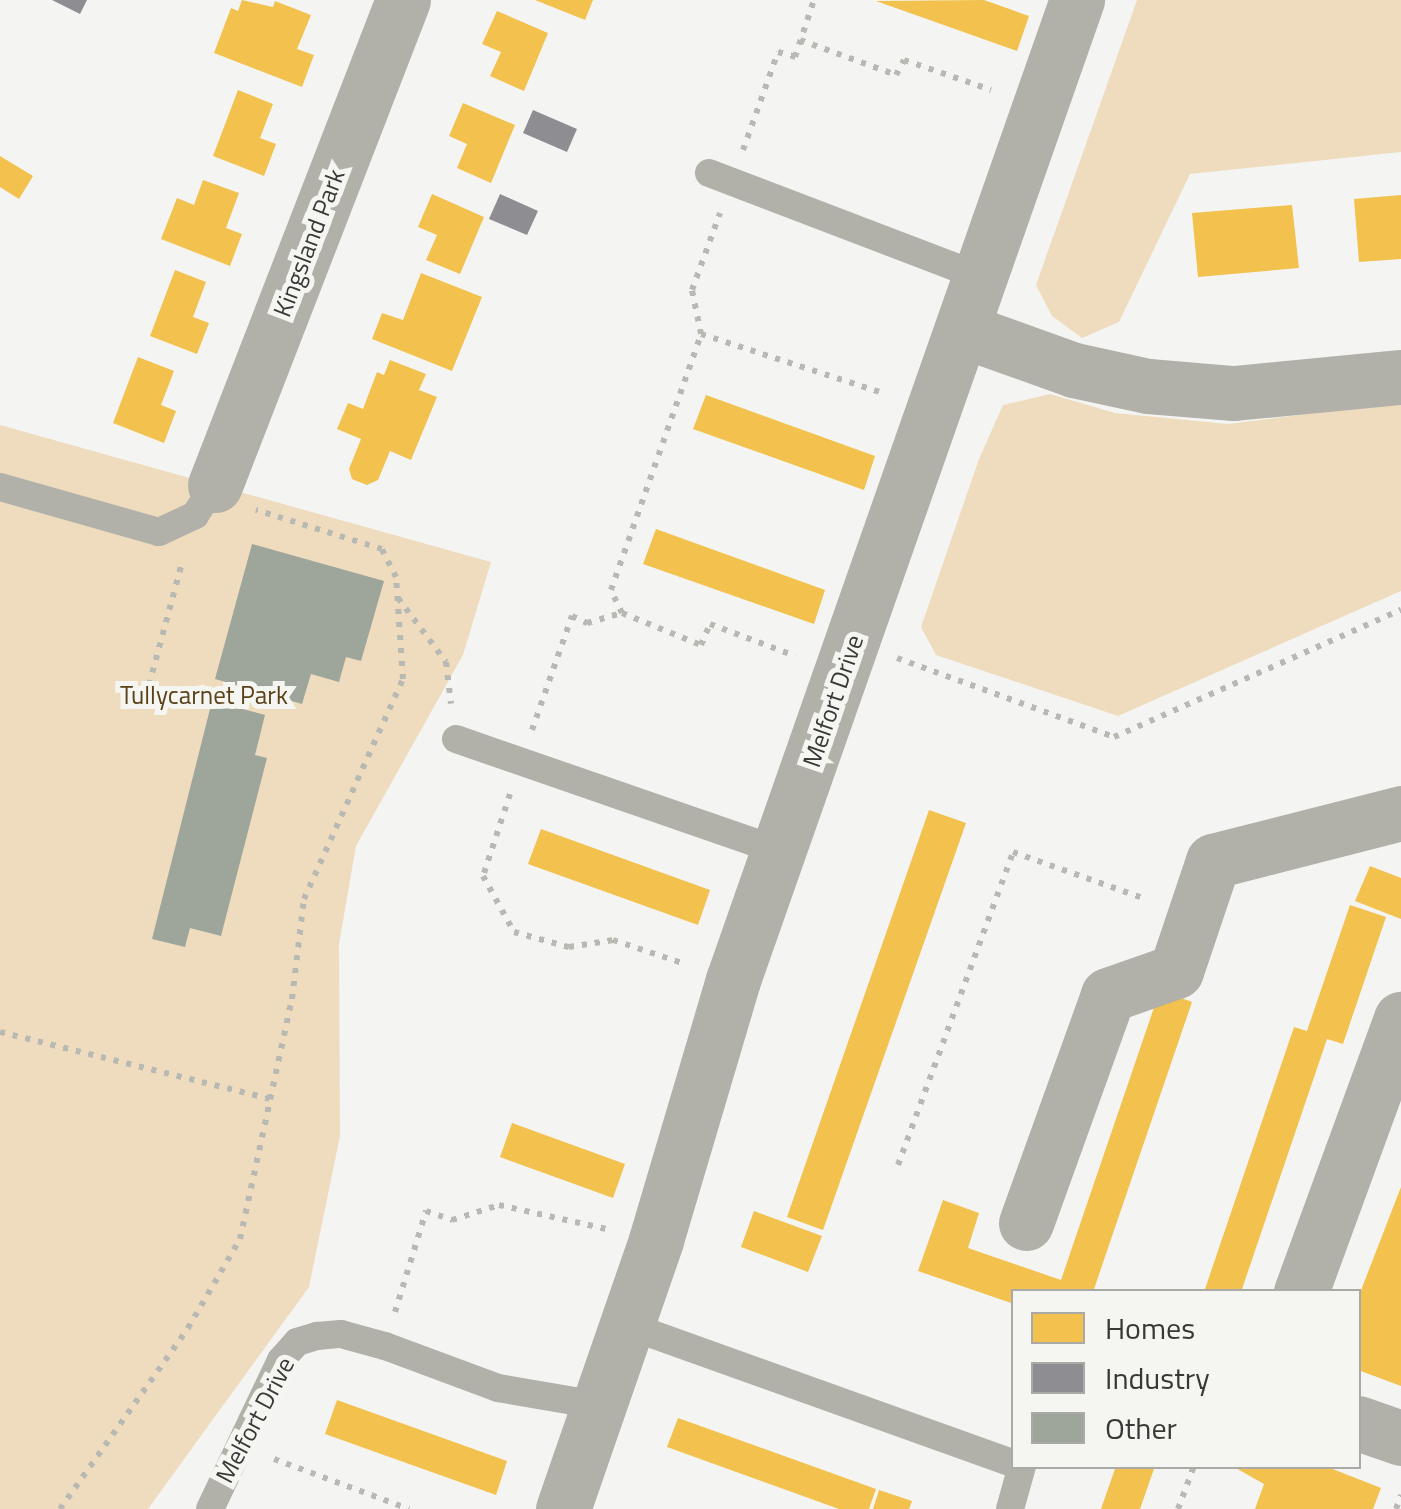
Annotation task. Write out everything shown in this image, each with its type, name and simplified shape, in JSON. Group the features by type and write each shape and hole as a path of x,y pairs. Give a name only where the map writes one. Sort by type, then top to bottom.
{"street":[{"name":"Kingsland Park","path":"211,492 404,0"},
{"name":"Melfort Drive","path":"563,1509 656,1240 733,980 965,331 1077,0"},
{"path":"965,331 1074,370 1148,386 1234,392 1401,376"},
{"path":"1026,1223 1108,995 1176,970 1213,861 1401,812"},
{"path":"1301,1289 1401,1019"},
{"path":"1361,1424 1401,1438"}],"lane":[{"path":"721,178 981,277"},
{"path":"0,487 139,529 180,527 211,492"},
{"path":"456,739 780,850"},
{"path":"624,1324 1011,1463"},
{"name":"Melfort Drive","path":"210,1509 238,1446 297,1342 340,1334 385,1346 498,1388 597,1405"},
{"path":"1010,1509 1021,1469"}],"path":[{"path":"622,613 611,590 702,334 692,290 721,178 778,52 795,57 814,0"},
{"path":"800,40 896,74 904,60 1040,107"},
{"path":"702,334 936,410"},
{"path":"60,1509 226,1269 240,1239 271,1099 304,899 403,679 392,561 366,539 211,492"},
{"path":"149,685 183,558 180,527"},
{"path":"397,597 446,662 456,739"},
{"path":"936,672 1114,737 1401,610"},
{"path":"733,980 613,940 569,947 514,932 483,876 572,616 587,622 622,613 701,645 710,624 843,673"},
{"path":"898,1165 1013,852 1194,916"},
{"path":"0,1032 271,1099"},
{"path":"385,1346 426,1210 452,1220 499,1205 656,1240"},
{"path":"238,1446 409,1509"},
{"path":"1178,1509 1193,1469"},
{"path":"1396,1509 1401,1495"}],"green space":[{"path":"1137,0 1401,0 1401,152 1190,174 1119,322 1082,338 1052,316 1036,285"},
{"path":"1050,394 1115,413 1228,424 1401,402 1401,591 1118,716 936,655 921,627 979,459 1003,405"},
{"name":"Tullycarnet Park","path":"0,425 491,562 463,655 356,846 339,944 340,1136 309,1287 148,1509 0,1509"}],"building: Homes":[{"path":"242,0 273,7 275,1 311,15 297,49 314,55 302,87 214,53 231,8 238,11"},
{"path":"535,0 593,0 585,20"},
{"path":"984,0 1029,16 1017,51 876,1"},
{"path":"497,11 548,33 524,91 490,76 501,52 482,44"},
{"path":"238,90 273,104 260,138 276,144 264,176 213,156"},
{"path":"463,103 515,125 491,183 457,168 467,144 449,136"},
{"path":"0,156 33,176 19,199 0,187"},
{"path":"203,180 239,193 226,228 242,234 230,266 161,239 177,198 194,205"},
{"path":"432,194 484,217 460,274 426,260 437,235 418,227"},
{"path":"1401,195 1401,259 1359,262 1354,199"},
{"path":"1292,205 1299,268 1198,277 1192,213"},
{"path":"175,270 206,282 193,317 209,323 197,354 150,336"},
{"path":"421,273 482,297 452,371 372,339 382,313 403,320"},
{"path":"138,357 174,371 161,405 176,411 164,443 113,423"},
{"path":"390,360 426,374 419,390 437,397 411,460 390,451 378,480 367,485 352,479 349,469 361,439 337,429 348,403 363,409 377,372 384,375"},
{"path":"706,395 875,456 864,490 693,429"},
{"path":"656,529 825,590 814,624 643,564"},
{"path":"929,810 966,823 823,1230 787,1217"},
{"path":"541,829 710,890 698,925 528,864"},
{"path":"1370,866 1401,878 1401,919 1355,901"},
{"path":"1350,905 1386,917 1343,1044 1327,1039 1242,1289 1205,1289 1294,1027 1307,1031"},
{"path":"1160,990 1192,1002 1094,1289 1011,1289 1011,1303 918,1271 943,1200 979,1213 968,1248 1061,1280"},
{"path":"512,1123 625,1164 613,1198 500,1157"},
{"path":"1401,1187 1401,1386 1361,1371 1361,1290"},
{"path":"754,1211 822,1236 808,1272 741,1247"},
{"path":"337,1400 507,1461 496,1495 325,1434"},
{"path":"678,1418 876,1489 869,1509 839,1509 667,1447"},
{"path":"1115,1469 1154,1469 1140,1509 1101,1509"},
{"path":"1237,1469 1333,1469 1381,1488 1373,1509 1255,1509 1264,1484"},
{"path":"879,1490 912,1501 909,1509 873,1509"}],"building: Industry":[{"path":"52,0 87,0 80,14"},
{"path":"533,110 577,129 567,152 523,133"},
{"path":"500,194 538,211 527,235 489,219"}],"building: Other":[{"path":"252,544 384,581 361,661 346,657 339,682 311,674 302,704 215,679"},
{"path":"212,701 265,715 255,755 267,758 221,936 190,928 185,947 152,939"}]}
